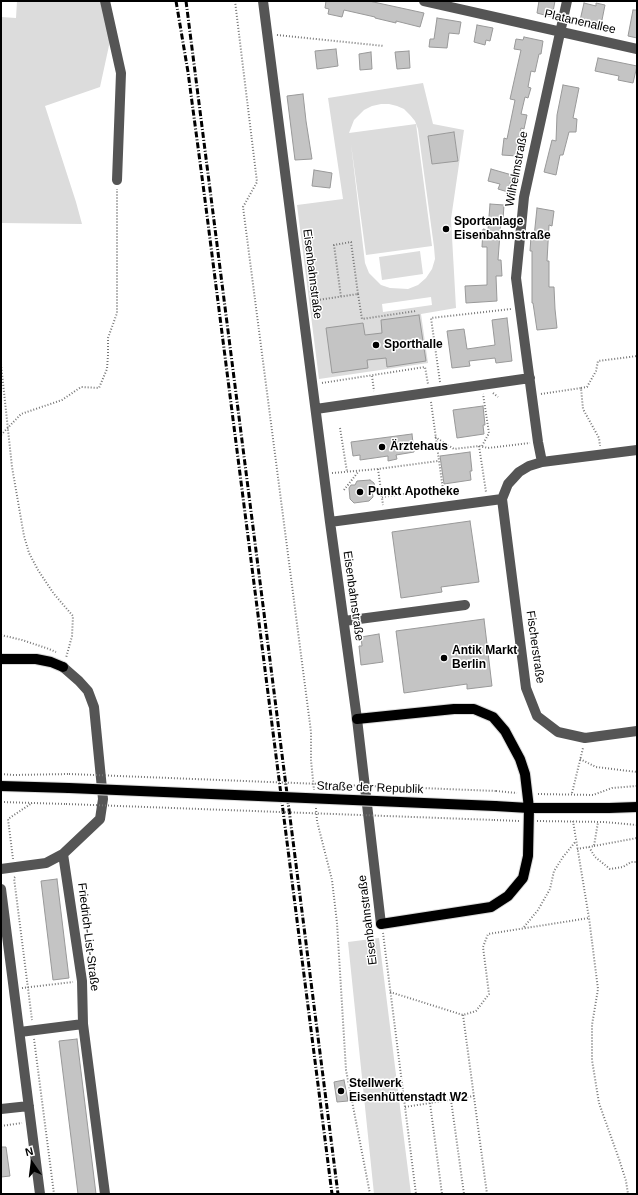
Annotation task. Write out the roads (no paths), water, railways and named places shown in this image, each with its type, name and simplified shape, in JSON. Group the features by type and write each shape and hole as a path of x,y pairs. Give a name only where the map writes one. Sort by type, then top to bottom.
{"main road":[{"path":"1,659 36,659 51,662 64,662"},
{"path":"357,719 454,709 474,709 493,717 505,731 520,759 525,774 529,808 528,856 523,878 508,896 491,908 381,924"},
{"name":"Straße der Republik","path":"1,786 529,808 637,807"}],"street":[{"path":"105,1 121,73 118,180"},
{"name":"Eisenbahnstraße","path":"263,1 357,719 381,924"},
{"name":"Platanenallee","path":"424,1 637,49"},
{"name":"Wilhelmstraße","path":"542,462 516,278 524,197 567,1"},
{"path":"316,409 375,399 530,378"},
{"path":"330,522 502,499 508,484 520,472 529,466 542,462 637,450"},
{"name":"Fischerstraße","path":"502,499 526,688 537,716 558,732 585,738 637,731"},
{"path":"344,621 465,605"},
{"path":"1,869 15,871 46,863 63,854 100,819 103,799 94,707 88,691 69,671 64,662"},
{"name":"Friedrich-List-Straße","path":"63,854 82,981 83,1024 105,1194"},
{"path":"1,890 4,944 14,989 40,1194"},
{"path":"20,1032 83,1024"},
{"path":"1,1109 29,1106"}],"railway":[{"path":"176,1 188,72 204,192 332,1194"},
{"path":"186,1 338,1194"}],"place":[{"name":"Sportanlage Eisenbahnstraße","path":"446,229"},
{"name":"Sporthalle","path":"376,345"},
{"name":"Ärztehaus","path":"382,447"},
{"name":"Punkt Apotheke","path":"360,492"},
{"name":"Antik Markt Berlin","path":"444,658"},
{"name":"Stellwerk Eisenhüttenstadt W2","path":"341,1091"}]}
